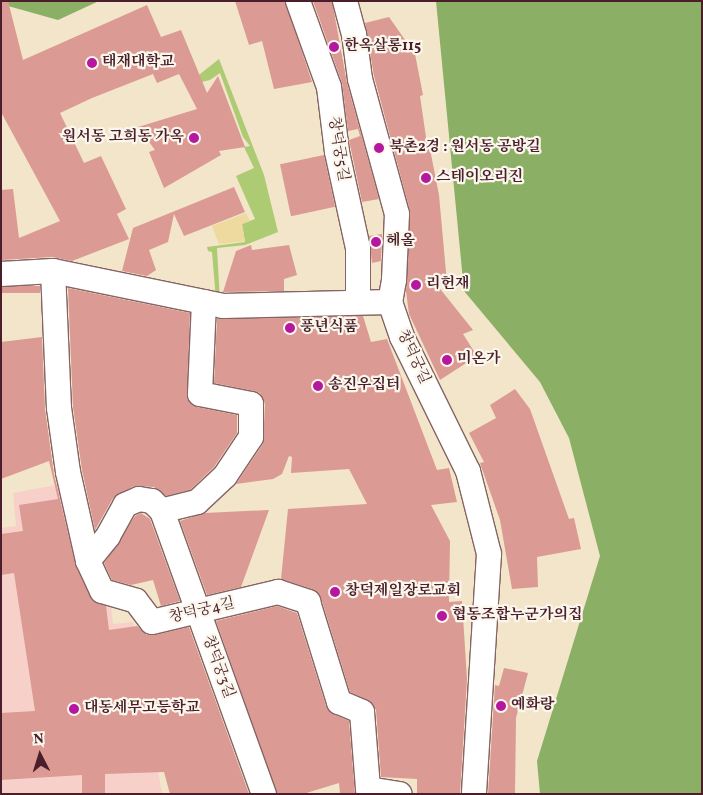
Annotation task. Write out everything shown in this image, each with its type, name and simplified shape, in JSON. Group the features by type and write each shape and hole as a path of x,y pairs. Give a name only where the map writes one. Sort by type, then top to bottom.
{"street":[{"name":"창덕궁5길","path":"298,1 329,87 337,152 358,248 358,301"},
{"path":"1,274 53,271 222,306 358,301 390,302 394,280 397,214 360,79 354,34 345,1"},
{"name":"창덕궁4길","path":"53,271 60,408 68,472 88,561 102,591 136,601 152,622 278,592 308,602 339,702 362,712 368,789 400,794"},
{"path":"88,561 108,536 125,505 139,499 152,501 162,511 197,502 225,476 251,438 251,404 200,394 204,302"},
{"name":"창덕궁길","path":"390,302 402,337 468,471 489,554 474,794"},
{"name":"창덕궁3길","path":"162,511 264,794"}],"shaded area":[{"name":"대동세무고등학교","path":"67,483 110,596 113,624 133,622 162,794 1,794 1,528 16,526 13,493"}],"green space":[{"path":"1,1 99,1 58,20 1,4"},
{"path":"436,1 702,1 702,794 540,794 537,761 600,556 569,438 540,382 464,291"},
{"path":"219,59 264,175 278,232 245,245 217,248 220,301 216,300 212,252 208,251 207,247 245,242 242,224 255,219 236,176 254,168 244,147 250,146 243,137 220,73 210,80 185,86"}],"sand":[{"path":"246,213 250,221 242,224 245,241 219,244 212,226"}],"building":[{"path":"8,1 23,60 147,5 161,37 181,30 207,93 218,76 245,147 219,151 221,155 164,188 149,152 155,150 138,127 197,109 179,74 157,83 153,74 92,98 60,113 84,163 101,156 126,209 117,214 129,239 72,261 52,257 1,260 1,190 13,189 19,238 60,221 1,112 1,2"},
{"path":"235,1 285,1 312,82 274,89 262,41 249,45"},
{"path":"313,1 332,1 347,83 379,199 362,202 349,140 360,136 358,129 348,131 342,83"},
{"path":"389,17 415,54 423,95 420,96 427,144 429,144 439,195 447,283 437,285 473,330 463,334 477,356 440,380 409,314 406,291 410,211 374,76 365,23"},
{"path":"324,155 335,207 291,216 280,164"},
{"path":"234,187 245,212 184,236 174,214 168,242 149,250 156,270 147,276 122,271 133,228"},
{"path":"382,234 381,261 372,263 369,236"},
{"path":"251,245 252,250 289,245 297,275 284,279 284,291 223,292 236,251"},
{"path":"1,286 40,286 40,293 1,293"},
{"path":"68,288 190,313 187,399 197,407 237,415 237,433 214,467 190,490 166,496 154,487 134,486 113,498 95,530 82,470 73,407"},
{"path":"363,316 371,342 387,339 437,470 449,468 457,502 431,505 450,541 449,602 462,601 467,679 460,794 417,794 417,779 381,777 376,710 368,700 350,692 321,598 312,589 281,579 288,509 367,504 349,469 291,473 292,457 289,456 282,474 273,479 236,484 263,444 265,404 260,393 214,383 217,319"},
{"name":"대동세무고등학교","path":"42,337 45,409 54,474 76,567 93,601 106,606 109,630 137,626 147,635 155,635 189,627 249,794 170,794 164,772 105,774 105,794 82,794 82,775 1,780 1,713 35,711 14,573 1,575 1,534 23,531 19,505 58,499 49,461 1,479 1,342"},
{"path":"515,389 530,409 569,519 574,518 581,549 537,557 538,587 512,589 500,520 480,463 484,462 469,433 496,418 490,405"},
{"path":"269,510 241,587 207,595 180,521 205,513"},
{"path":"141,513 150,519 180,601 161,606 153,580 131,585 112,580 104,563 135,516"},
{"path":"277,606 297,613 326,706 333,714 349,721 355,794 340,794 339,783 303,794 277,794 216,621"},
{"path":"504,668 528,673 516,718 515,794 488,794 495,685 499,686"}],"place":[{"name":"한옥살롱115","path":"334,47"},
{"name":"태재대학교","path":"92,63"},
{"name":"원서동 고희동 가옥","path":"194,138"},
{"name":"북촌2경 : 원서동 공방길","path":"379,148"},
{"name":"스테이오리진","path":"426,178"},
{"name":"헤올","path":"376,242"},
{"name":"리헌재","path":"416,285"},
{"name":"풍년식품","path":"290,328"},
{"name":"미온가","path":"447,360"},
{"name":"송진우집터","path":"318,386"},
{"name":"창덕제일장로교회","path":"335,592"},
{"name":"협동조합누군가의집","path":"442,616"},
{"name":"예화랑","path":"501,706"},
{"name":"대동세무고등학교","path":"74,709"}]}
